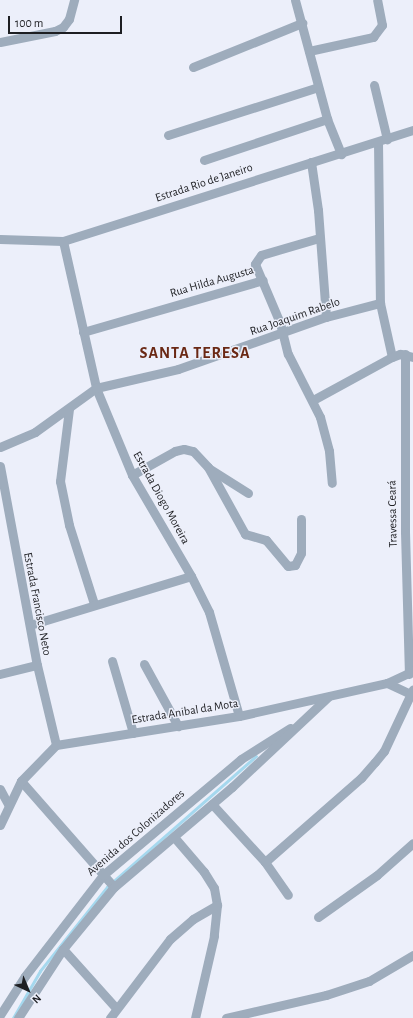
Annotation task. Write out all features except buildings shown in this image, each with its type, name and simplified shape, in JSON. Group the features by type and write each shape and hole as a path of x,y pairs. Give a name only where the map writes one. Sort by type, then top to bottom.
{"street":[{"path":"0,42 55,31 67,23 74,0"},
{"path":"295,0 310,51 327,119 341,154"},
{"path":"310,51 373,37 382,25 377,0"},
{"path":"193,67 302,23"},
{"path":"374,85 382,140 380,303 392,357"},
{"path":"168,135 318,87"},
{"path":"204,160 327,119"},
{"name":"Estrada Rio de Janeiro","path":"0,239 63,241 413,130"},
{"path":"311,162 320,238 326,317"},
{"name":"Rua Hilda Augusta","path":"83,332 263,280 255,264 261,255 320,238"},
{"name":"Estrada Diogo Moreira","path":"63,241 96,388 132,475 191,576 216,631 239,716"},
{"path":"263,280 288,354 313,400 329,451 332,483"},
{"name":"Rua Joaquim Rabelo","path":"0,447 35,432 69,409 96,388 178,369 326,317 380,303"},
{"path":"313,400 392,357 409,355"},
{"name":"Travessa Ceará","path":"409,355 405,532 411,673"},
{"path":"69,409 60,481 70,525 94,604"},
{"path":"132,475 152,462 184,449 199,456 208,467 245,534 266,540 285,563 295,565 301,553 301,519"},
{"name":"Estrada Francisco Neto","path":"0,466 37,666 56,746"},
{"path":"208,467 248,494"},
{"path":"30,625 94,604 191,576"},
{"path":"112,662 133,733"},
{"path":"144,664 178,726"},
{"path":"0,674 37,666"},
{"name":"Estrada Anibal da Mota","path":"56,746 239,716 387,682 411,673"},
{"path":"265,862 361,778 384,751 412,693 387,682"},
{"name":"Avenida dos Colonizadores","path":"18,1018 109,881 174,837 185,824 212,804 329,696"},
{"name":"Avenida dos Colonizadores","path":"0,1015 24,976 109,881 178,814 241,760 304,719"},
{"path":"0,825 8,804 21,781 56,746"},
{"path":"21,781 109,881"},
{"path":"0,791 8,804"},
{"path":"212,804 265,862 288,895"},
{"path":"178,814 185,824"},
{"path":"174,837 204,872 214,888 217,905 214,936 195,1018"},
{"path":"318,917 377,875 413,843"},
{"path":"110,1018 116,1008 170,939 193,919 217,905"},
{"path":"63,949 116,1008"},
{"path":"226,1018 326,995 369,981 413,955"}],"waterway":[{"path":"13,1018 40,971 107,887 256,756"}],"district":[{"name":"SANTA TERESA","path":"195,353"}]}
